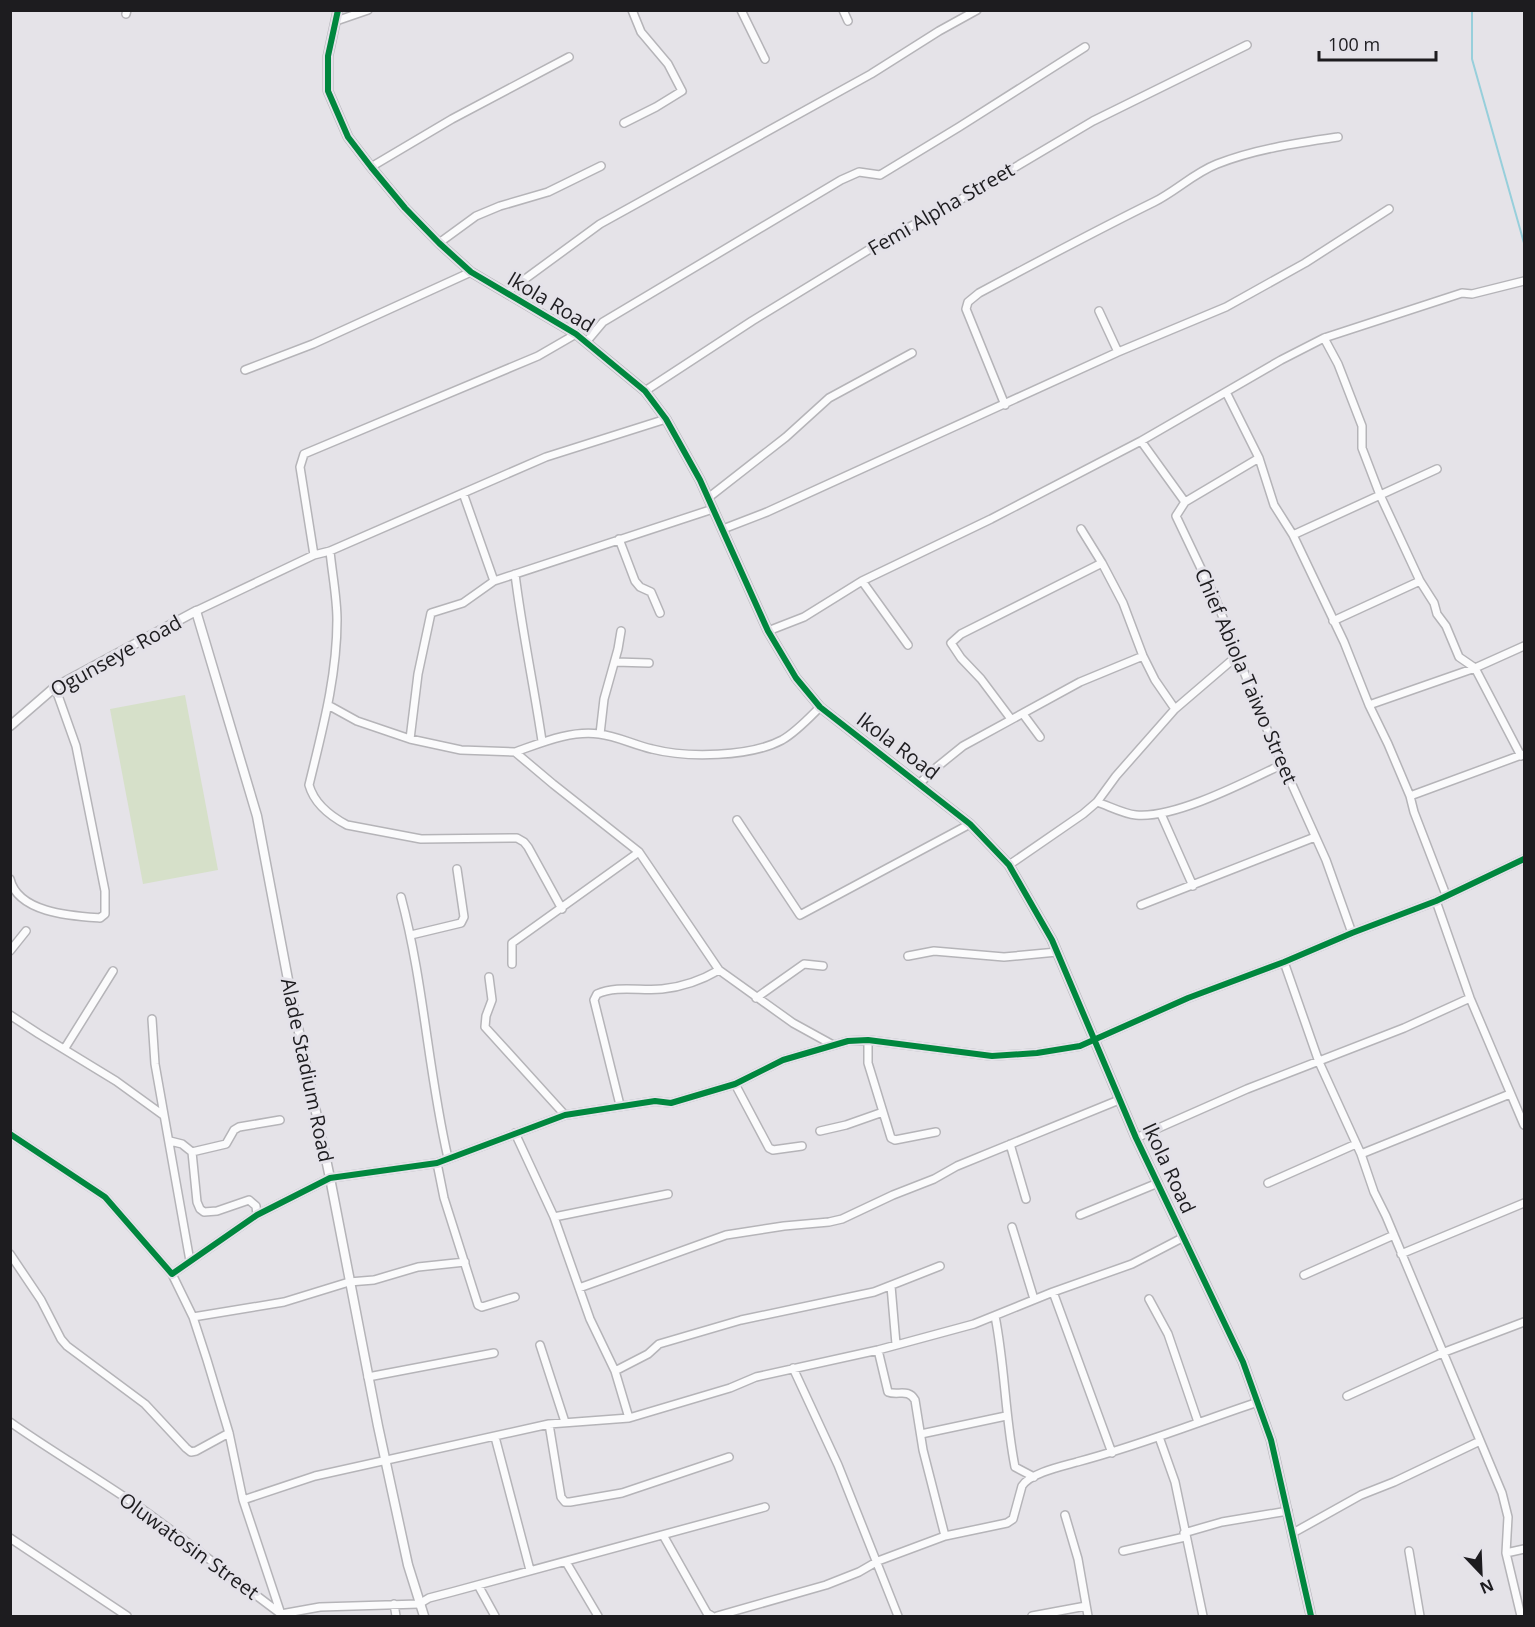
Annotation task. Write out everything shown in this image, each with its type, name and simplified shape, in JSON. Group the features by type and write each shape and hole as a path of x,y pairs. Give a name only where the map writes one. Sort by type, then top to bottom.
{"street":[{"name":"Ikola Road","path":"338,10 328,56 328,91 348,137 370,167 405,208 471,272 587,341 645,391 666,419 708,498 768,631 796,678 820,707 970,824 1008,865 1057,952 1119,1100 1221,1315 1258,1402 1273,1448 1311,1617"},
{"path":"336,21 368,10"},
{"path":"624,123 682,91 668,64 641,32 632,10"},
{"path":"741,10 765,59"},
{"path":"843,10 848,21"},
{"path":"506,293 600,224 871,74 977,10"},
{"name":"Femi Alpha Street","path":"645,391 752,321 888,238 948,207 1093,121 1247,45"},
{"path":"587,341 603,322 819,192 859,172 880,175 1085,46"},
{"path":"370,167 452,119 569,57"},
{"path":"1005,405 966,309 973,297 1088,234 1155,202 1200,172 1218,164 1289,145 1338,137"},
{"path":"439,243 476,216 500,206 548,192 601,166"},
{"path":"723,530 1239,300 1389,209"},
{"path":"245,370 313,344 471,272"},
{"path":"768,631 804,617 862,582 991,519 1141,441 1281,360 1324,338 1462,293 1472,294 1524,281"},
{"path":"1099,311 1118,352"},
{"path":"314,555 300,467 304,454 538,356 576,334"},
{"path":"1324,338 1338,364 1362,426 1362,448 1380,495 1420,581 1446,626 1459,657 1475,668 1523,755 1410,796"},
{"path":"708,498 786,437 829,398 912,353"},
{"path":"1226,392 1259,458 1274,505 1293,536 1344,642 1369,705 1410,796 1446,895"},
{"path":"196,611 314,555 330,551 546,457 666,419"},
{"path":"1141,441 1185,502 1259,458"},
{"path":"1293,536 1437,470"},
{"path":"463,493 494,581"},
{"name":"Chief Abiola Taiwo Street","path":"1185,502 1176,516 1177,521 1216,600 1262,718 1326,860 1352,933"},
{"path":"410,739 418,674 429,616 434,611 463,603 494,581 713,509"},
{"path":"1081,529 1123,603 1143,656 1155,680 1175,710"},
{"path":"619,539 635,581 640,587 651,592 660,613"},
{"path":"330,551 337,619 334,667 328,705 309,785 312,797 346,825 421,839 517,838 528,847 562,909"},
{"path":"1011,719 951,644 961,634 1102,563"},
{"path":"515,574 522,633 534,684 542,741"},
{"path":"1333,621 1420,581"},
{"path":"862,582 908,645"},
{"name":"Ogunseye Road","path":"10,726 55,687 196,611"},
{"name":"Alade Stadium Road","path":"196,611 257,816 368,1377 408,1565 424,1617"},
{"path":"600,734 604,699 621,631"},
{"path":"1369,705 1475,668 1524,646"},
{"path":"1008,865 1077,819 1097,802 1116,776 1175,710 1238,655"},
{"path":"920,783 963,746 1080,682 1143,656"},
{"path":"615,662 649,663"},
{"path":"10,879 16,892 37,908 53,913 100,918 105,914 105,891 76,746 55,687"},
{"path":"328,705 357,721 410,739 461,750 515,752 542,741 584,733 600,734 668,752 714,755 765,747 784,739 820,707"},
{"path":"1023,714 1040,737"},
{"path":"515,752 639,852 719,970 793,1023 833,1045"},
{"path":"1097,802 1135,815 1161,814 1216,795 1283,764"},
{"path":"1161,814 1193,886"},
{"path":"737,819 800,915 970,824"},
{"path":"1141,905 1315,837"},
{"path":"512,964 512,943 639,852"},
{"path":"172,1274 257,1215 330,1178 437,1163 565,1115 621,1105 655,1101 671,1102 735,1084 783,1059 848,1041 868,1040 992,1056 1037,1053 1080,1046 1188,998 1436,901 1524,859"},
{"path":"411,935 461,923 464,917 457,869"},
{"path":"401,897 411,935 433,1079 448,1158"},
{"path":"1436,901 1470,998 1524,1125"},
{"path":"10,951 26,931"},
{"path":"908,956 934,951 1004,957 1057,952"},
{"path":"1284,962 1319,1062 1361,1154 1374,1192 1502,1493 1508,1517 1506,1553 1521,1617"},
{"path":"756,998 801,965 806,963 823,966"},
{"path":"621,1105 594,1000 597,994 627,988 661,989 681,986 719,970"},
{"path":"65,1048 113,971"},
{"path":"489,977 492,1000 485,1027 565,1115"},
{"path":"1136,1138 1247,1089 1404,1028 1470,998"},
{"path":"10,1014 116,1081 163,1115"},
{"path":"152,1019 155,1064 163,1115 170,1141 178,1200 190,1261"},
{"path":"868,1040 868,1063 891,1137 894,1140 936,1132"},
{"path":"735,1084 769,1148 773,1150 802,1146"},
{"path":"1361,1154 1510,1094"},
{"path":"579,1288 726,1235 842,1219 934,1179 957,1166 1119,1100"},
{"path":"820,1131 883,1112"},
{"path":"192,1152 225,1144 234,1130 239,1127 280,1120"},
{"path":"515,1133 554,1217 590,1318 615,1371 629,1418"},
{"path":"10,1134 105,1197 172,1274 193,1317 229,1433 243,1500 281,1615 320,1607 419,1604 429,1598 765,1507"},
{"path":"170,1141 182,1144 192,1152 197,1202 200,1209 204,1212 217,1211 249,1200 256,1206 257,1215"},
{"path":"1010,1144 1026,1199"},
{"path":"1268,1183 1356,1144"},
{"path":"437,1163 444,1198 480,1306 515,1297"},
{"path":"1080,1215 1158,1183"},
{"path":"554,1217 668,1194"},
{"path":"1401,1254 1524,1203"},
{"path":"1012,1227 1034,1299"},
{"path":"1304,1275 1394,1235"},
{"path":"243,1500 315,1476 549,1424 629,1418 730,1388 756,1377 878,1350 974,1324 1034,1299 1132,1264 1184,1237"},
{"path":"10,1254 41,1300 67,1346 145,1404 186,1448 191,1452 196,1451 229,1433"},
{"path":"193,1317 284,1302 349,1282 374,1280 418,1268 465,1262"},
{"path":"615,1371 648,1354 659,1344 741,1320 850,1298 891,1286 940,1266"},
{"path":"891,1286 896,1344"},
{"path":"1053,1292 1112,1453"},
{"path":"1149,1299 1168,1334 1198,1422"},
{"path":"995,1316 1004,1369 1006,1416 1015,1467 1034,1477"},
{"path":"1347,1396 1442,1353 1524,1322"},
{"path":"540,1346 565,1422"},
{"path":"878,1350 888,1392 891,1394 908,1392 915,1400 923,1450 945,1536"},
{"path":"368,1377 494,1353"},
{"path":"793,1368 838,1465 878,1561 898,1617"},
{"path":"717,1617 826,1585 859,1572 878,1561 945,1536 1010,1521 1013,1519 1025,1482 1034,1477 1066,1465 1112,1453 1258,1402"},
{"path":"921,1434 1006,1416"},
{"name":"Oluwatosin Street","path":"10,1422 54,1453 143,1509 235,1577 281,1615"},
{"path":"549,1424 561,1497 565,1502 596,1499 622,1493 729,1457"},
{"path":"495,1437 530,1570"},
{"path":"1159,1437 1175,1482 1203,1617"},
{"path":"1293,1533 1361,1494 1394,1482 1480,1441"},
{"path":"1123,1551 1185,1535 1222,1522 1288,1511"},
{"path":"1065,1515 1078,1559 1088,1617"},
{"path":"663,1534 707,1613 712,1617"},
{"path":"10,1538 127,1617"},
{"path":"1506,1553 1524,1549"},
{"path":"1409,1551 1420,1617"},
{"path":"566,1562 598,1617"},
{"path":"478,1585 495,1617"},
{"path":"394,1604 396,1617"},
{"path":"1032,1617 1086,1606"}],"green space":[{"path":"185,695 218,870 143,884 110,709"}],"waterway":[{"path":"1472,10 1472,59 1524,243"}],"cycle path":[{"path":"338,10 328,56 328,91 348,137 371,167 405,208 471,272 576,334 645,391 666,419 700,480 768,631 796,678 820,707 970,824 1009,865 1052,940 1136,1138 1243,1362 1271,1440 1311,1616"},
{"path":"10,1134 105,1197 172,1274 257,1215 330,1178 437,1163 565,1115 655,1101 671,1103 735,1084 783,1060 848,1041 868,1040 992,1056 1037,1053 1080,1046 1188,998 1436,901 1524,859"}]}
